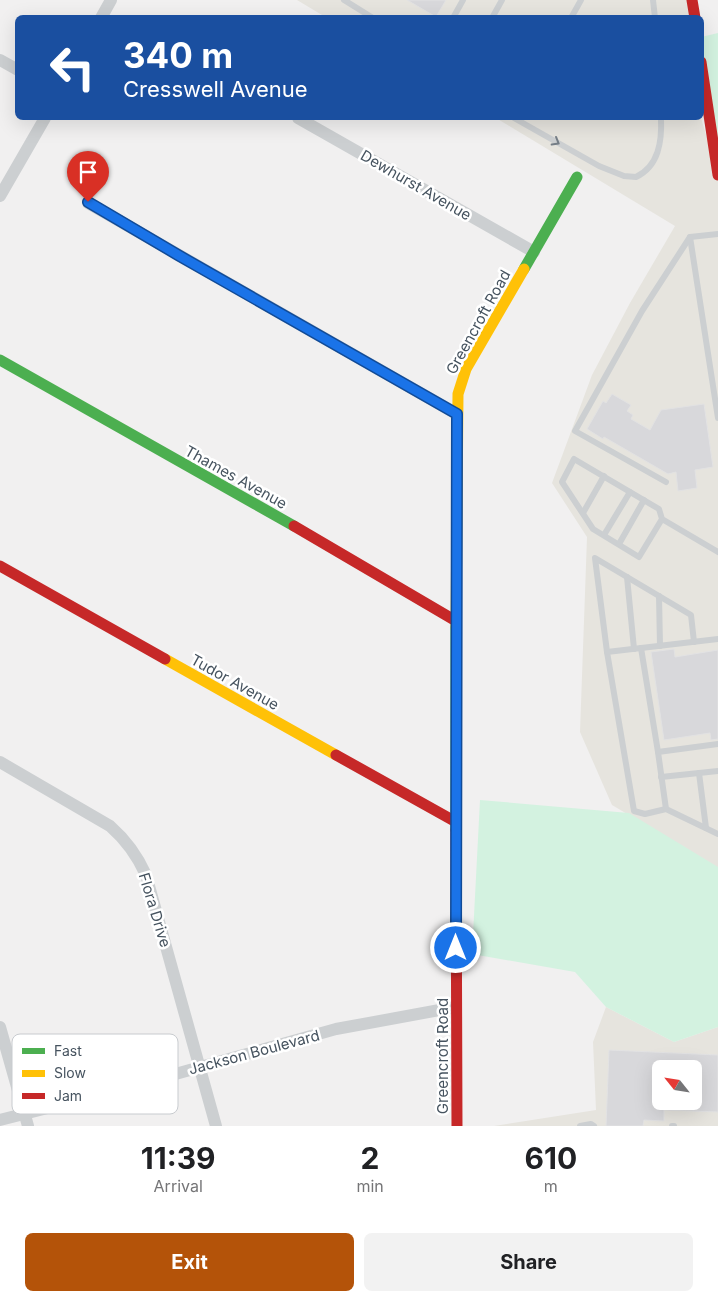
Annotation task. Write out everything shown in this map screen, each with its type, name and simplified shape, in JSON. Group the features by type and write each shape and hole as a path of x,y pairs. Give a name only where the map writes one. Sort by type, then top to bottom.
{"street":[{"path":"103,15 111,0"},
{"path":"692,0 694,15"},
{"path":"0,60 15,68"},
{"path":"704,95 718,175"},
{"path":"0,196 44,120"},
{"name":"Dewhurst Avenue","path":"302,120 534,252"},
{"name":"Greencroft Road","path":"457,1126 456,621 458,394 466,369 577,177"},
{"path":"88,202 457,414"},
{"name":"Thames Avenue","path":"0,360 304,532 456,621"},
{"name":"Tudor Avenue","path":"0,566 449,820 456,822"},
{"name":"Flora Drive","path":"0,762 110,826 122,837 138,858 146,875 216,1126"},
{"name":"Jackson Boulevard","path":"178,1072 336,1029 456,1008"},
{"path":"0,1027 12,1070"},
{"name":"Jackson Boulevard","path":"0,1120 26,1120 44,1114"}],"lane":[{"path":"344,0 368,15"},
{"path":"454,15 462,0"},
{"path":"494,15 502,0"},
{"path":"573,15 581,0"},
{"path":"652,0 654,15"},
{"path":"518,120 599,166 624,176 636,177 650,167 656,156 662,134 661,120"},
{"path":"690,237 718,234"},
{"path":"690,237 718,418"},
{"path":"666,482 575,431 642,311 690,237"},
{"path":"662,519 640,557 593,529 562,482 574,459 659,509 662,519 718,552"},
{"path":"583,513 604,476"},
{"path":"604,535 630,492"},
{"path":"619,544 644,500"},
{"path":"694,642 691,615 596,558 607,652 634,811 645,814 666,809 718,834"},
{"path":"627,577 637,649 658,752 666,809"},
{"path":"659,596 660,646"},
{"path":"607,652 718,639"},
{"path":"658,752 718,744"},
{"path":"661,777 718,771"},
{"path":"699,773 706,828"},
{"path":"580,1126 591,1124 594,1126"}],"shaded area":[{"path":"297,0 693,0 695,15 322,15"},
{"path":"499,120 702,120 718,175 718,868 612,805 580,732 587,537 552,483 592,375 630,303 675,226"},
{"path":"606,1007 674,1042 718,1027 718,1126 494,1126 596,1110 593,1042"}],"green space":[{"path":"718,33 718,175 704,82 704,36"},
{"path":"480,800 629,813 718,867 718,1027 674,1042 606,1007 575,972 472,954"}],"building":[{"path":"407,0 446,0 437,15 433,15"},
{"path":"612,394 631,405 627,411 633,415 631,419 650,430 661,410 704,404 713,467 695,470 697,488 678,491 676,472 668,474 587,429 603,401 606,403"},
{"path":"674,649 675,657 718,650 718,739 711,740 710,733 664,740 651,652"},
{"path":"609,1050 718,1055 718,1112 664,1110 664,1121 644,1120 643,1126 606,1126"}],"traffic: fast":[{"path":"524,269 577,177"},
{"path":"0,360 294,526"},
{"path":"456,627 456,830"}],"traffic: slow":[{"path":"456,627 458,394 466,369 524,269"},
{"path":"165,659 336,755"}],"traffic: jam":[{"path":"692,0 694,15"},
{"path":"704,82 718,175"},
{"path":"294,526 456,621"},
{"path":"0,566 165,659"},
{"path":"336,755 456,822"},
{"path":"456,830 457,1126"}],"route":[{"path":"88,202 457,414 456,948"}]}
